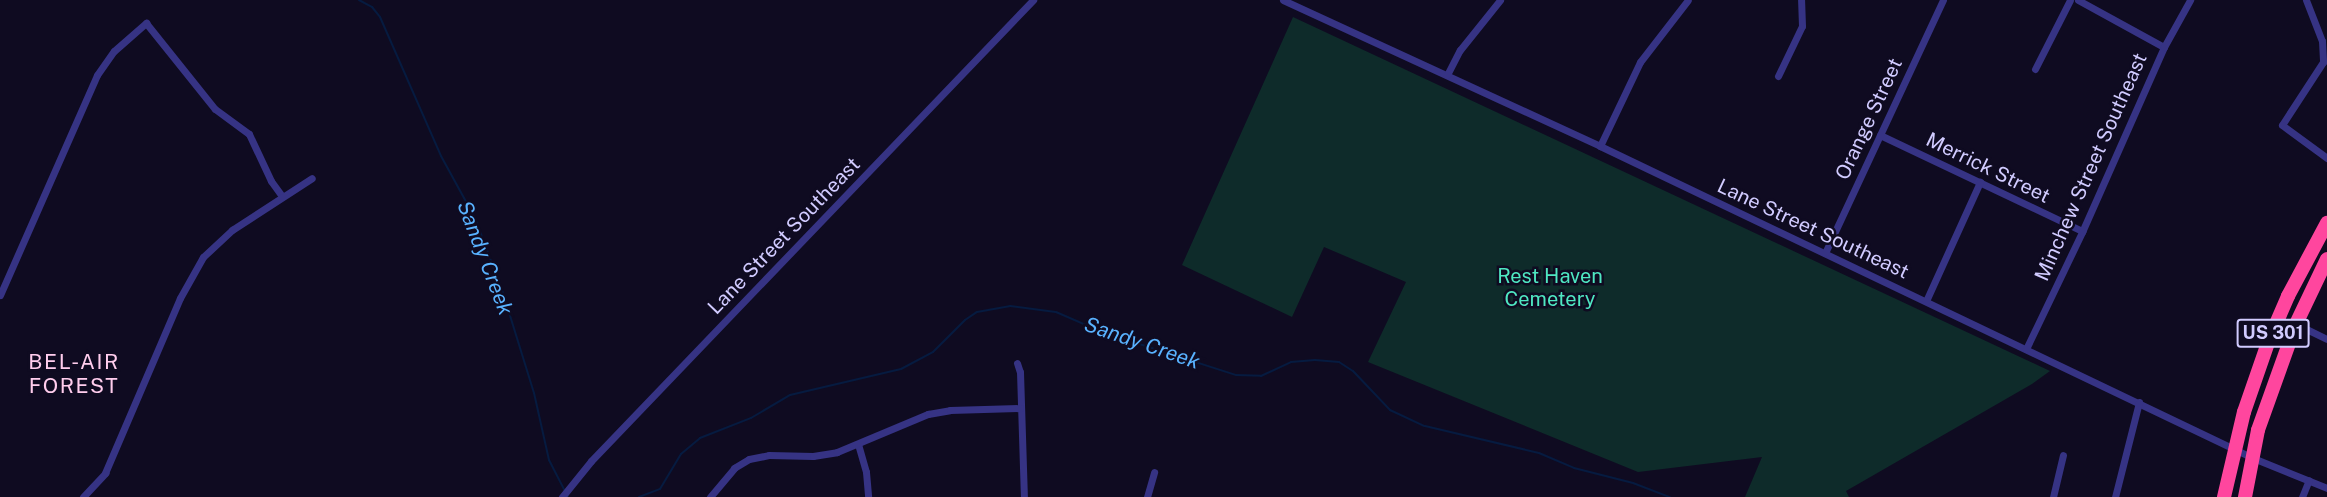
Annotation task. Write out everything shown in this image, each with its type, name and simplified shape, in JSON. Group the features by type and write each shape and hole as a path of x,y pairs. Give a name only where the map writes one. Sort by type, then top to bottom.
{"highway":[{"name":"US 301","path":"2224,497 2244,412 2270,340 2288,296 2327,223"},
{"name":"US 301","path":"2245,497 2258,430 2296,324 2327,259"}],"street":[{"name":"Lane Street Southeast","path":"562,497 591,461 1033,0"},
{"name":"Lane Street Southeast","path":"1283,0 1600,146 2253,458 2327,488"},
{"path":"1447,75 1460,50 1500,0"},
{"path":"1600,146 1644,55 1688,0"},
{"path":"1778,76 1802,26 1801,0"},
{"name":"Orange Street","path":"1825,253 1943,0"},
{"path":"2035,69 2070,0"},
{"path":"2079,0 2164,47"},
{"name":"Minchew Street Southeast","path":"2026,349 2082,231 2164,47 2190,0"},
{"path":"2306,0 2322,41 2322,62 2282,125 2327,158"},
{"path":"0,295 97,75 120,44 146,23 215,109 249,134 271,181 282,196"},
{"name":"Merrick Street","path":"1881,135 2082,231"},
{"path":"83,497 105,473 180,298 203,257 221,238 312,178"},
{"path":"1926,301 1980,182"},
{"path":"2296,324 2327,339"},
{"path":"1017,363 1024,497"},
{"path":"2115,497 2139,402"},
{"path":"710,497 734,468 749,459 769,455 823,455 858,444 928,414 950,410 1020,408"},
{"path":"858,444 865,465 868,497"},
{"path":"2053,497 2063,455"},
{"path":"1147,497 1154,472"},
{"path":"2302,497 2309,480"}],"green space":[{"name":"Rest Haven Cemetery","path":"1293,17 2050,371 2032,384 1846,491 1849,497 1745,497 1762,457 1638,472 1368,362 1406,282 1324,247 1292,317 1182,265"}],"waterway":[{"name":"Sandy Creek","path":"359,0 372,7 380,17 441,156 475,218 503,293 534,393 549,460 568,497"},
{"name":"Sandy Creek","path":"639,497 660,489 681,454 700,438 751,418 790,395 901,369 933,352 965,320 977,312 1010,306 1056,312 1102,332 1236,375 1261,376 1291,362 1315,360 1339,362 1353,371 1390,410 1425,426 1539,453 1574,468 1633,483 1670,497"}],"district":[{"name":"BEL-AIR FOREST","path":"74,374"}]}
